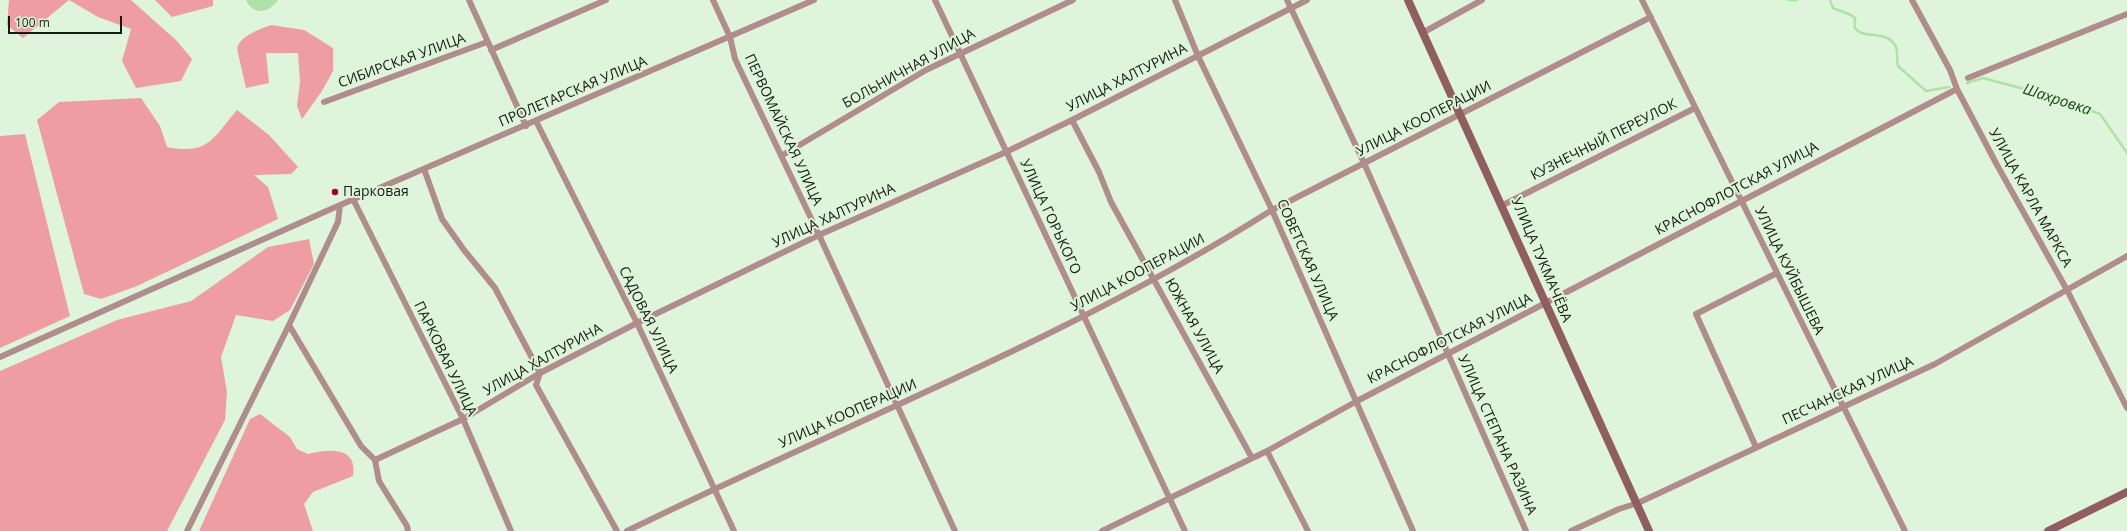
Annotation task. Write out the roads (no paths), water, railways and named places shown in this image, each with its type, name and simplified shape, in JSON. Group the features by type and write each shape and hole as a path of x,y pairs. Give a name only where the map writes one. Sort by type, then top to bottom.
{"street":[{"path":"469,0 526,126"},
{"path":"491,50 606,0"},
{"name":"ПЕРВОМАЙСКАЯ УЛИЦА","path":"713,0 730,37 735,59 819,234 955,531"},
{"name":"ПРОЛЕТАРСКАЯ УЛИЦА","path":"0,357 353,199 526,126 814,0"},
{"name":"УЛИЦА ГОРЬКОГО","path":"935,0 1082,316 1185,531"},
{"name":"БОЛЬНИЧНАЯ УЛИЦА","path":"781,156 926,70 1073,0"},
{"name":"СОВЕТСКАЯ УЛИЦА","path":"1175,0 1198,56 1272,210 1413,531"},
{"name":"УЛИЦА СТЕПАНА РАЗИНА","path":"1287,0 1364,163 1526,531"},
{"name":"УЛИЦА ХАЛТУРИНА","path":"374,460 462,419 540,373 637,323 819,234 1006,152 1307,0"},
{"name":"УЛИЦА ТУКМАЧЁВА","path":"1408,0 1503,204 1545,304 1638,503 1649,531"},
{"path":"1424,32 1482,0"},
{"name":"УЛИЦА КУЙБЫШЕВА","path":"1642,0 1905,531"},
{"name":"УЛИЦА КАРЛА МАРКСА","path":"1912,0 1950,70 1957,89 2067,290 2127,408"},
{"path":"1968,78 2127,14"},
{"name":"УЛИЦА КООПЕРАЦИИ","path":"627,531 714,488 898,405 1082,316 1222,242 1272,210 1651,17"},
{"name":"СИБИРСКАЯ УЛИЦА","path":"324,102 487,42"},
{"name":"КРАСНОФЛОТСКАЯ УЛИЦА","path":"1102,531 1267,451 1357,401 1957,89"},
{"name":"КУЗНЕЧНЫЙ ПЕРЕУЛОК","path":"1503,204 1695,108"},
{"name":"ЮЖНАЯ УЛИЦА","path":"1072,120 1099,172 1111,202 1155,278 1252,458"},
{"name":"САДОВАЯ УЛИЦА","path":"536,121 637,323 734,531"},
{"path":"424,169 442,219 464,250 495,288 540,373 536,385 617,531"},
{"name":"ПАРКОВАЯ УЛИЦА","path":"353,199 462,419 511,531"},
{"path":"187,531 338,222 340,205"},
{"name":"ПЕСЧАНСКАЯ УЛИЦА","path":"1571,531 1619,509 1638,503 1842,406 1935,364 2127,256"},
{"path":"1756,447 1696,314 1777,273"},
{"path":"289,325 361,446 374,460 380,481 407,526 408,531"},
{"path":"1267,451 1308,531"},
{"path":"2048,531 2127,492"}],"waterway":[{"name":"Шахровка","path":"1788,0 1797,0"},
{"name":"Шахровка","path":"1830,0 1833,8 1855,18 1855,28 1858,31 1891,40 1896,47 1898,66 1926,91 1949,87"},
{"name":"Шахровка","path":"1967,83 1983,78 2058,98 2100,114 2127,153"}],"place":[{"name":"Парковая","path":"335,192"}]}
